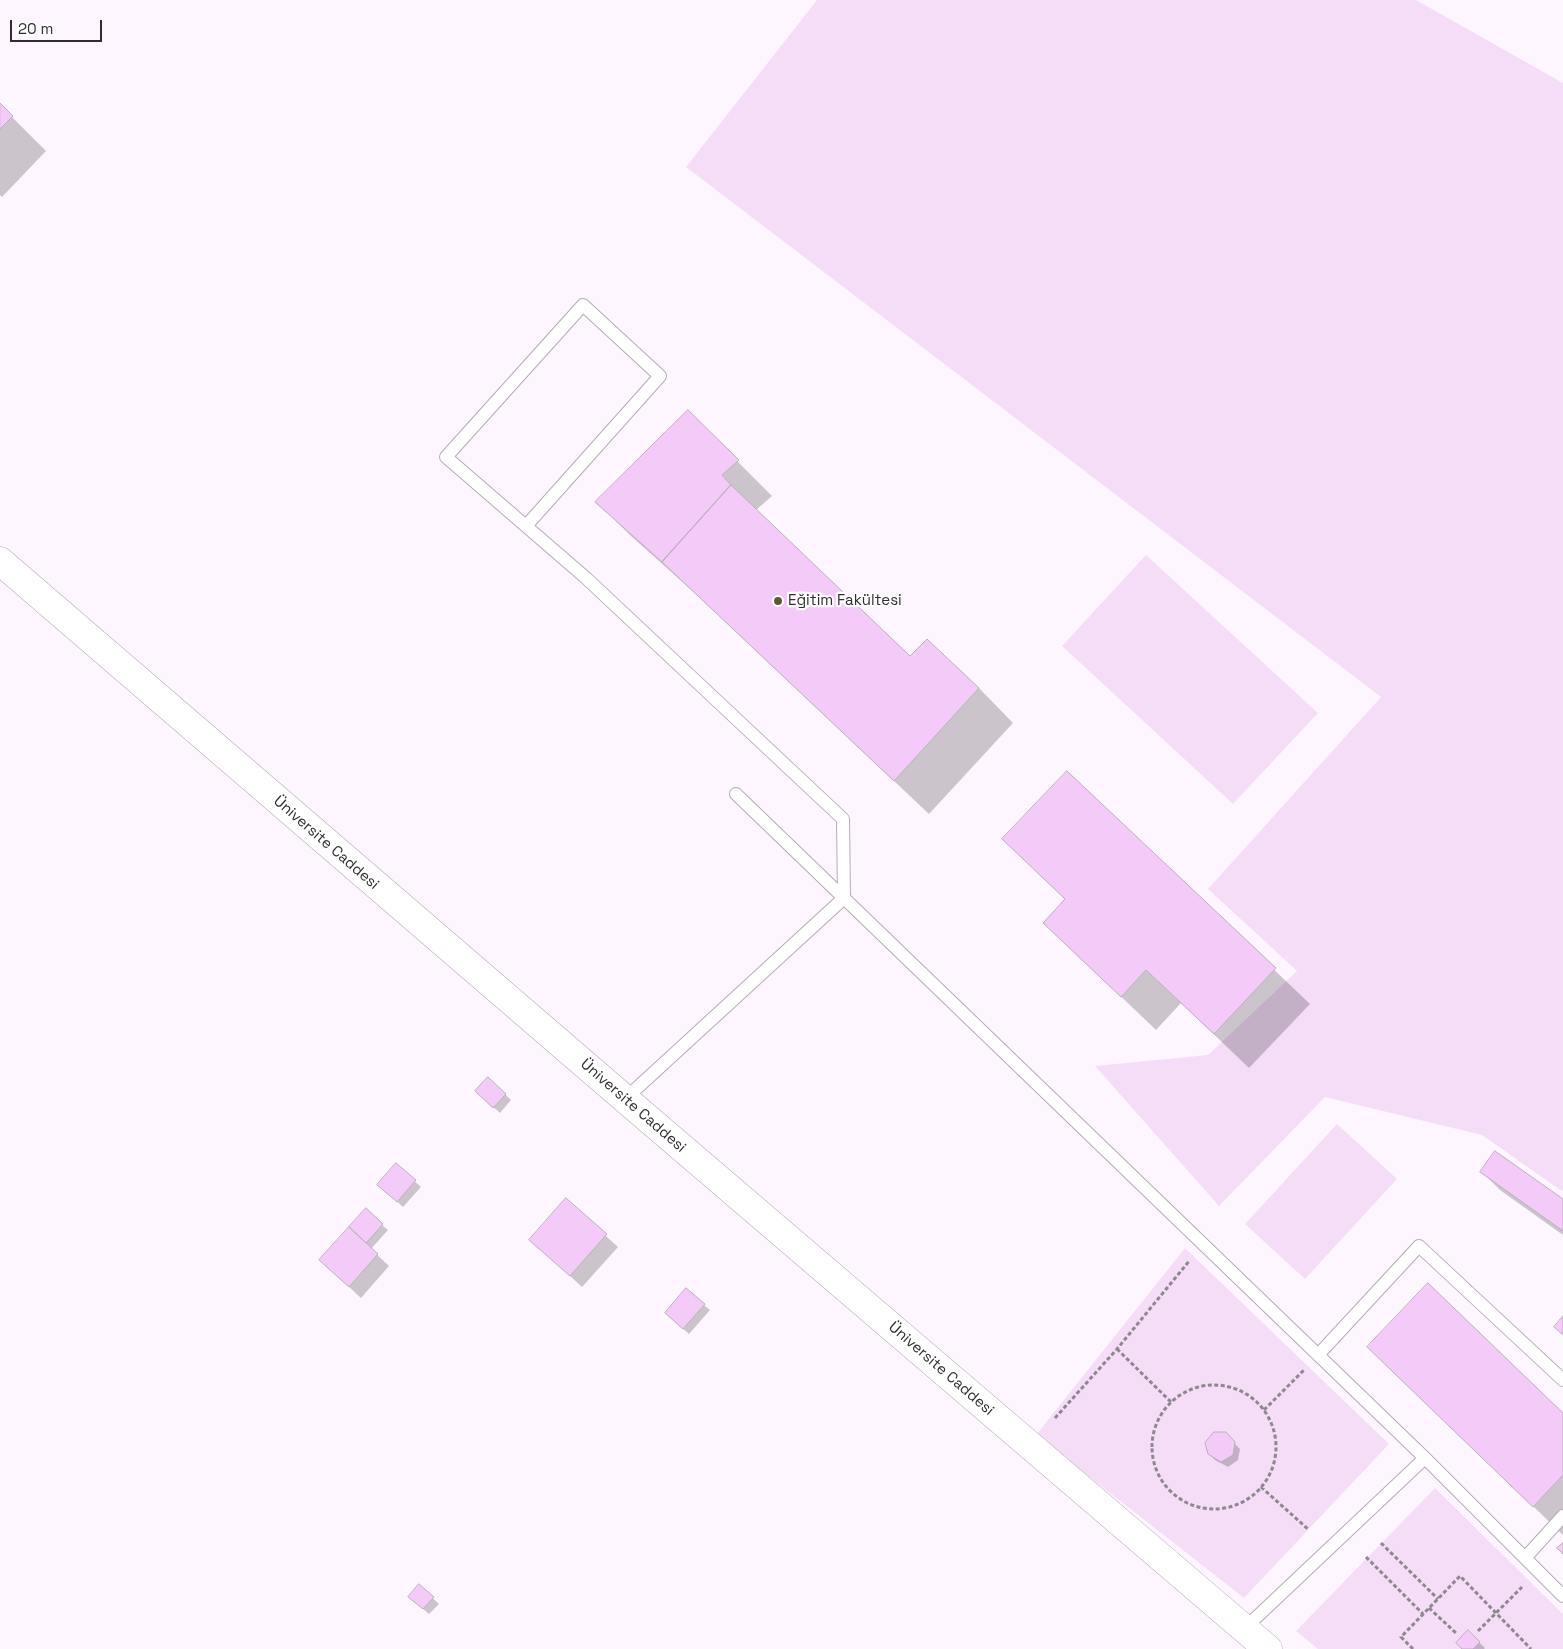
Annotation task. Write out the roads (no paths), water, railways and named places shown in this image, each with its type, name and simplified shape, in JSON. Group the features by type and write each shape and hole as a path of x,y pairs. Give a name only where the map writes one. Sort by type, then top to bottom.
{"street":[{"name":"Üniversite Caddesi","path":"0,561 1268,1649"}],"lane":[{"path":"526,526 660,376 583,305 446,458 586,578 842,819 844,898 625,1099"},
{"path":"736,794 1425,1458 1563,1596"},
{"path":"1318,1355 1420,1246 1563,1380"},
{"path":"1244,1629 1425,1458"},
{"path":"1525,1558 1563,1516"}],"place":[{"name":"Eğitim Fakültesi","path":"778,601"}]}
